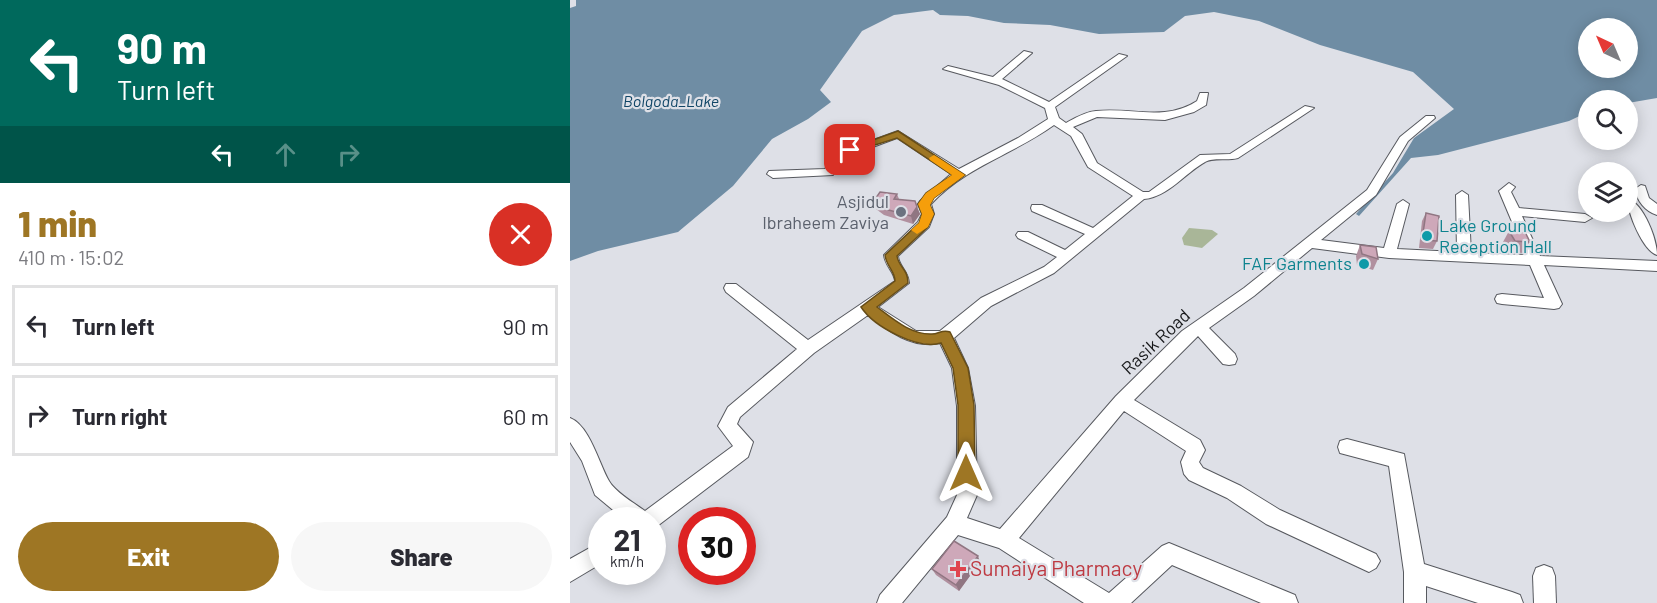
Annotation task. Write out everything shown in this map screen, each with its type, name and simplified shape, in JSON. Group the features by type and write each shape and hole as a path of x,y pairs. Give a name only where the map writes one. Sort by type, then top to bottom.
{"street":[{"path":"995,80 1027,52"},
{"path":"666,507 741,451 744,442 727,426 734,412 808,349 902,283 901,273 892,264 891,255 924,224 928,214 924,204 930,196 1003,149 1039,132 1122,56"},
{"path":"948,69 1014,86 1057,117 1076,134 1092,165 1141,196"},
{"path":"1057,117 1095,114 1160,117 1175,115 1192,111 1202,103 1204,95"},
{"path":"868,307 900,332 932,340 945,336 986,302 1049,270 1141,196 1152,195 1204,157 1234,156 1309,108"},
{"name":"Rasik Road","path":"1004,540 1122,401 1188,335 1249,292 1372,192 1404,139 1430,118"},
{"path":"773,174 829,172 839,156 898,134 960,175"},
{"path":"1502,299 1554,304 1512,211 1505,191 1509,187"},
{"path":"1641,189 1643,199 1657,211"},
{"path":"1462,195 1464,257"},
{"path":"1389,253 1402,204"},
{"path":"1037,208 1094,233"},
{"path":"1512,211 1578,217"},
{"path":"1638,217 1657,250"},
{"path":"1023,235 1067,256"},
{"path":"1308,243 1389,253 1657,266"},
{"path":"731,288 808,349"},
{"path":"1199,327 1228,359"},
{"path":"888,603 954,524 967,495 966,405 960,368 945,336"},
{"path":"1122,401 1193,446 1196,450 1190,462 1196,474 1234,492 1273,517 1369,561"},
{"path":"570,426 590,457 602,489 624,507"},
{"path":"1347,447 1397,460 1415,572 1415,603"},
{"path":"954,524 1004,540 1104,603"},
{"path":"1115,603 1169,553 1287,603"},
{"path":"570,571 588,560"},
{"path":"1415,572 1512,603"},
{"path":"1544,576 1545,603"}],"green space":[{"path":"1189,228 1212,230 1218,234 1202,248 1184,245 1182,238"}],"water":[{"name":"Bolgoda_Lake","path":"576,0 1657,0 1657,98 1638,101 1638,90 1578,90 1578,117 1569,121 1438,155 1411,158 1359,216 1356,214 1393,173 1414,138 1454,109 1413,72 1320,45 1259,21 1214,12 1185,16 1164,32 1099,34 1050,25 1004,23 968,16 940,15 933,10 894,15 862,31 820,90 831,102 808,119 772,139 733,186 678,232 598,251 570,261 570,8 576,6"}],"building":[{"path":"880,192 897,194 894,199 915,201 917,207 911,216 881,208 873,202"},
{"path":"1426,213 1439,216 1437,241 1422,240"},
{"path":"1509,231 1525,232 1530,242 1515,241"},
{"path":"1360,245 1376,247 1378,259 1362,254"},
{"name":"Sumaiya Pharmacy","path":"954,541 978,556 956,585 932,569"}],"slow traffic":[{"path":"917,230 924,224 928,214 924,204 930,196 960,175 934,158"}],"place":[{"name":"Asjidul Ibraheem Zaviya","path":"901,212"},
{"name":"Lake Ground Reception Hall","path":"1427,236"},
{"name":"FAF Garments","path":"1364,264"},
{"name":"Sumaiya Pharmacy","path":"958,569"}],"route":[{"path":"850,150 898,134 960,175 930,196 924,204 928,214 924,224 891,255 892,264 901,273 902,283 868,307 900,332 932,340 945,336 960,368 966,405 966,473"}]}
